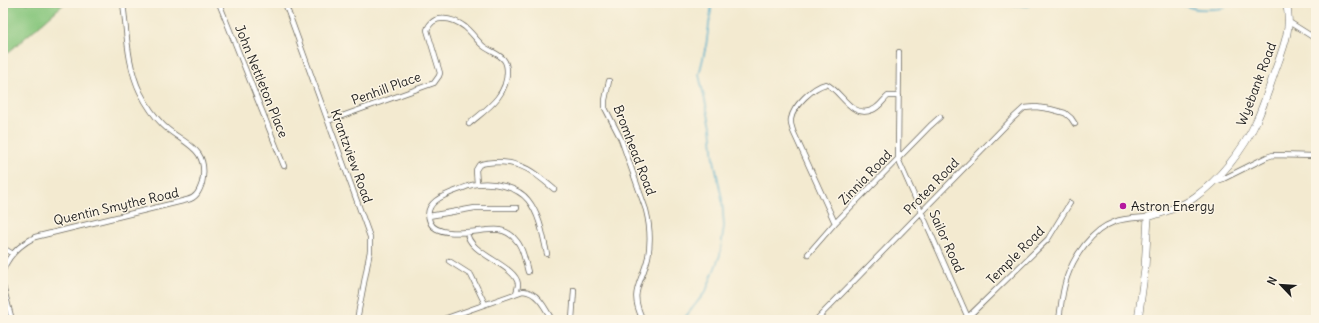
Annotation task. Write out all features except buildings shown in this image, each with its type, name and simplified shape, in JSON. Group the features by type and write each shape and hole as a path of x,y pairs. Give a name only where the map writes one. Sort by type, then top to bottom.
{"main road":[{"name":"Wyebank Road","path":"1148,217 1171,210 1194,198 1214,180 1232,159 1256,124 1281,54 1289,22 1286,3"},
{"path":"1138,320 1145,268 1148,217"}],"street":[{"name":"Quentin Smythe Road","path":"3,270 13,254 26,243 39,236 187,200 194,198 199,192 203,174 202,164 197,153 190,145 162,125 146,104 137,85 131,62 123,3"},
{"name":"John Nettleton Place","path":"219,3 284,166"},
{"name":"Krantzview Road","path":"285,3 370,237 370,251 357,320"},
{"name":"Penhill Place","path":"328,121 434,83 440,76 440,72 427,35 427,30 431,22 440,18 463,26 482,45 504,59 506,63 507,77 505,86 501,93 495,101 469,124"},
{"path":"1289,22 1316,39"},
{"name":"Sailor Road","path":"899,52 898,158 968,318"},
{"name":"Bromhead Road","path":"609,81 605,108 622,139 649,222 649,249 647,260 636,289 635,296 636,304 643,320"},
{"path":"835,223 793,131 791,119 792,114 804,98 820,85 826,84 832,86 847,104 862,111 868,112 874,110 888,96 898,96"},
{"name":"Protea Road","path":"816,320 1024,108 1036,107 1059,111 1071,118 1075,124"},
{"name":"Zinnia Road","path":"808,254 835,223 940,117"},
{"path":"1214,180 1217,181 1223,179 1263,158 1272,155 1316,156"},
{"path":"477,184 476,170 479,165 490,162 510,163 520,165 530,170 554,189"},
{"path":"528,272 520,246 511,235 500,230 467,232 441,231 433,226 429,216 431,207 444,195 477,184 508,187 527,199 535,212 542,230 547,254"},
{"name":"Temple Road","path":"968,318 1048,238 1070,203"},
{"path":"429,216 475,208 517,208"},
{"path":"1059,320 1067,276 1076,259 1090,239 1114,221 1148,217"},
{"path":"467,232 468,239 474,246 515,278 518,285 516,293"},
{"path":"3,248 13,254"},
{"path":"449,261 471,275 485,304"},
{"path":"3,286 12,320"},
{"path":"572,320 574,290"},
{"path":"441,320 523,291 532,293 542,303 552,320"}],"green space":[{"path":"3,3 65,3 3,57"}],"waterway":[{"path":"683,320 706,291 720,255 724,226 722,199 714,160 711,127 699,75 706,46 712,3"},
{"path":"992,3 1028,6 1030,3"},
{"path":"1178,3 1201,9 1225,8"}],"place":[{"name":"Astron Energy","path":"1123,206"}]}
